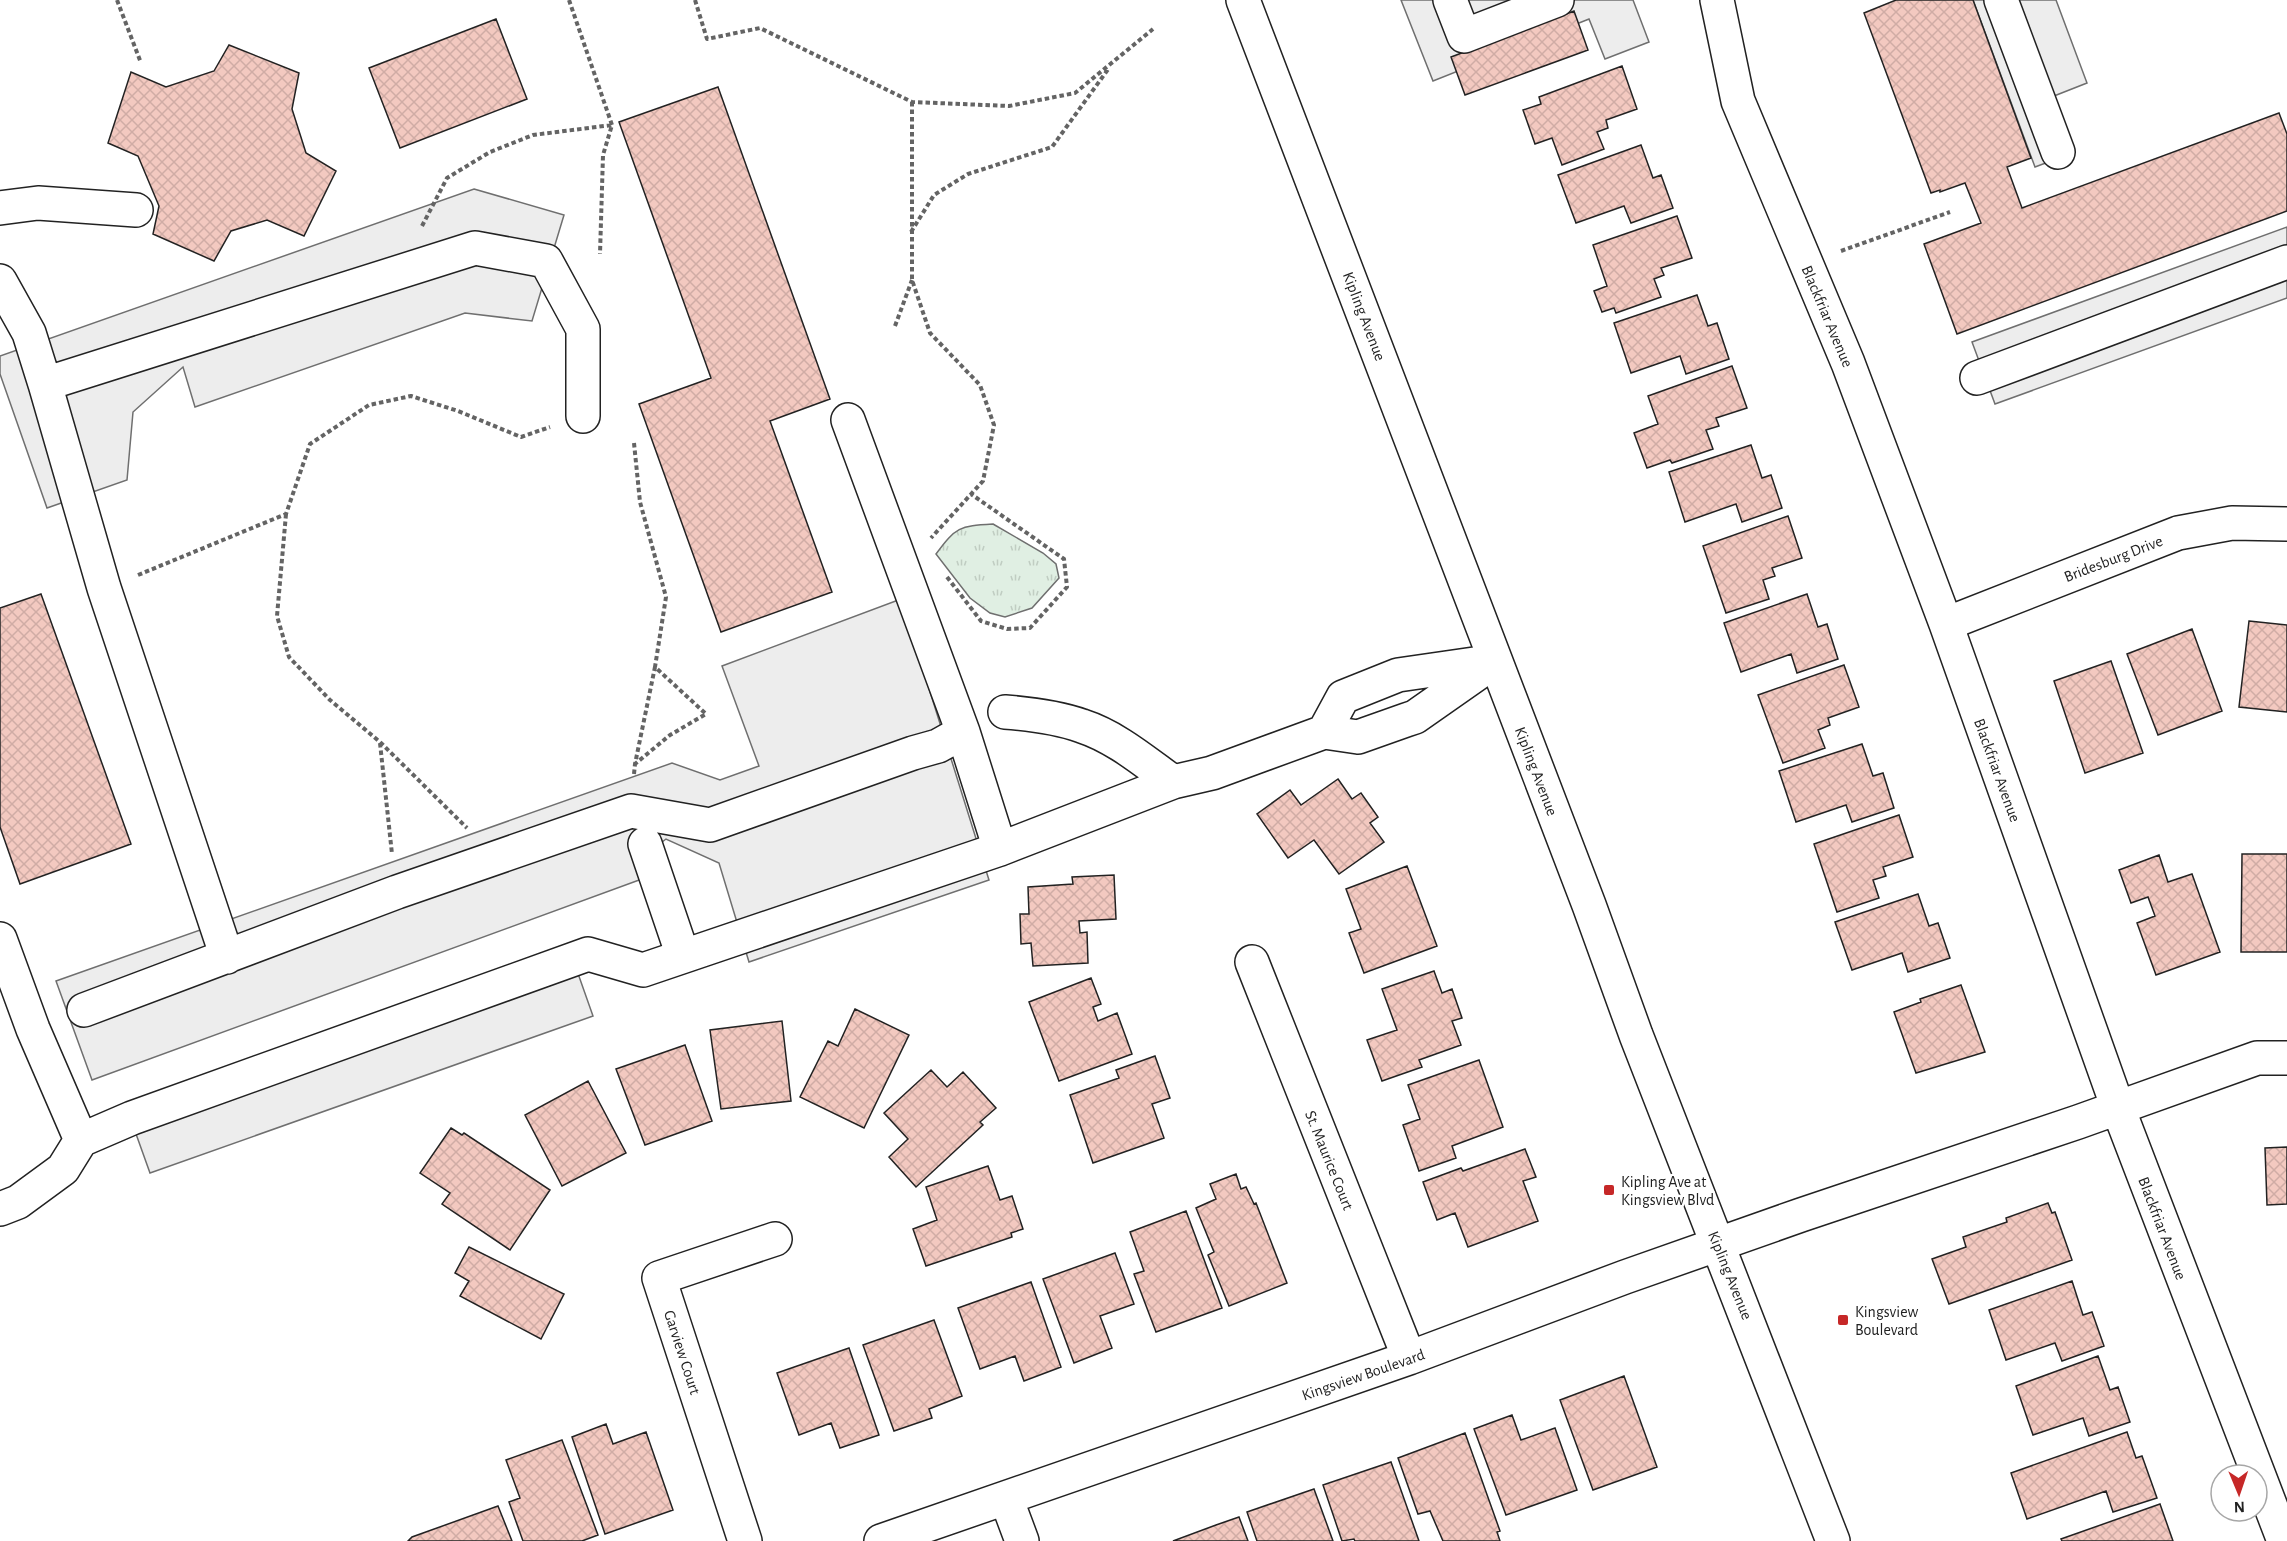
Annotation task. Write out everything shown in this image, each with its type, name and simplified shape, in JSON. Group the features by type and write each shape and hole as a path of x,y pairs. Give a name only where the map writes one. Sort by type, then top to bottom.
{"street":[{"name":"Kipling Avenue","path":"1243,0 1589,905 1636,1035 1833,1541"},
{"path":"1450,0 1464,36 1557,0"},
{"name":"Blackfriar Avenue","path":"1717,0 1738,101 1848,363 1946,624 2118,1108 2284,1541"},
{"path":"2001,0 2058,152"},
{"path":"0,208 38,203 136,210"},
{"path":"45,384 475,248 546,261 583,329 583,416"},
{"path":"1977,378 2287,262"},
{"path":"0,281 29,333 104,588 227,957"},
{"path":"848,420 963,732 1000,849"},
{"name":"Bridesburg Drive","path":"1946,624 2178,533 2232,523 2287,524"},
{"path":"1324,732 1343,697 1398,675 1495,661"},
{"path":"0,1209 18,1202 63,1169 81,1140 132,1118 588,954 642,970 1000,849 1173,782 1212,774 1324,732 1358,737 1415,717 1495,661"},
{"path":"1005,712 1047,716 1084,726 1116,742 1173,782"},
{"path":"84,1010 397,892 631,811 710,825 938,746 963,732"},
{"path":"645,844 683,956"},
{"path":"0,939 33,1029 81,1140"},
{"name":"St. Maurice Court","path":"1252,962 1409,1358"},
{"name":"Kingsview Boulevard","path":"881,1541 1409,1358 1719,1244 2118,1108 2257,1058 2287,1058"},
{"name":"Garview Court","path":"745,1541 659,1278 775,1239"},
{"path":"1006,1498 1022,1541"}],"path":[{"path":"117,0 141,63"},
{"path":"569,0 612,125 603,155 600,254"},
{"path":"695,0 707,39 760,28 912,102 1009,106 1076,93 1153,29"},
{"path":"910,233 934,195 968,174 1052,147 1113,62"},
{"path":"912,102 910,233 912,280 930,333 980,385 994,425 983,481 923,546"},
{"path":"399,271 447,177 490,152 533,135 612,125"},
{"path":"1806,263 1950,212"},
{"path":"895,326 912,280"},
{"path":"496,857 380,742 330,700 289,657 277,616 286,514 310,444 369,405 411,396 458,411 521,437 583,416"},
{"path":"631,811 635,764 655,668 666,597 640,502 634,443"},
{"path":"945,574 981,621 1007,629 1030,628 1067,586 1064,560 971,494"},
{"path":"104,588 286,514"},
{"path":"635,764 670,735 706,714 655,668"},
{"path":"380,742 397,892"}],"green space":[{"path":"993,524 1043,553 1056,564 1059,578 1032,608 1005,617 990,613 970,598 936,554 959,530 965,527"}],"shaded area":[{"path":"1401,0 1633,0 1649,42 1605,59 1589,19 1433,81"},
{"path":"1973,0 2056,0 2087,83 2054,96 2075,152 2035,167"},
{"path":"474,189 564,215 532,321 465,313 195,407 183,367 133,412 127,480 47,508 0,374 0,356"},
{"path":"2287,227 2287,298 1995,404 1972,342"},
{"path":"901,599 989,880 749,962 719,863 666,839 652,850 661,872 92,1080 56,981 672,763 720,780 759,766 722,666"},
{"path":"569,948 593,1016 150,1173 126,1106"}],"building":[{"path":"1896,0 1973,0 2031,158 2007,167 2022,208 2279,113 2287,134 2287,211 1957,334 1924,244 1981,223 1965,183 1931,193 1864,13"},
{"path":"1574,11 1588,50 1465,95 1451,57"},
{"path":"496,19 527,99 400,148 369,68"},
{"path":"229,45 299,73 292,109 306,153 336,171 304,236 267,220 231,231 214,261 153,234 159,206 138,156 108,143 131,72 166,87 214,71"},
{"path":"1622,66 1637,109 1606,120 1608,128 1597,132 1604,149 1562,165 1552,138 1535,144 1523,110 1541,104 1539,97"},
{"path":"718,87 830,399 770,421 832,592 721,632 639,404 711,378 619,122"},
{"path":"1641,145 1653,178 1661,175 1673,208 1631,223 1624,206 1576,223 1558,175"},
{"path":"1677,216 1692,258 1661,268 1664,275 1654,279 1661,297 1616,313 1614,308 1602,312 1594,291 1607,286 1593,245"},
{"path":"1697,295 1708,326 1717,323 1729,359 1686,374 1680,356 1631,373 1614,323"},
{"path":"1732,366 1747,408 1716,418 1719,426 1706,430 1713,449 1672,463 1670,460 1647,468 1634,433 1658,424 1648,396"},
{"path":"1751,445 1762,478 1771,475 1782,508 1742,522 1736,504 1685,522 1669,472"},
{"path":"1788,516 1802,558 1772,568 1775,576 1763,580 1769,599 1726,613 1703,546"},
{"path":"41,594 131,844 20,884 0,827 0,608"},
{"path":"1807,594 1818,627 1827,624 1838,659 1797,673 1791,654 1741,672 1724,623"},
{"path":"2249,621 2287,625 2287,712 2239,707"},
{"path":"2192,629 2222,711 2158,735 2127,654"},
{"path":"2111,661 2143,753 2085,773 2054,681"},
{"path":"1844,665 1859,707 1828,718 1830,725 1818,730 1825,748 1783,763 1758,695"},
{"path":"1862,744 1873,776 1883,773 1894,808 1852,822 1846,805 1796,822 1779,771"},
{"path":"1338,779 1352,799 1361,793 1378,817 1370,823 1384,842 1339,874 1314,840 1288,858 1257,814 1290,790 1301,805"},
{"path":"1899,815 1913,857 1883,867 1886,876 1873,880 1879,898 1837,912 1814,844"},
{"path":"2242,854 2287,854 2287,952 2241,952"},
{"path":"2159,855 2168,882 2192,874 2220,952 2156,975 2137,923 2155,916 2148,897 2131,903 2119,870"},
{"path":"1407,866 1437,946 1364,973 1349,933 1361,929 1346,889"},
{"path":"1114,875 1116,919 1079,921 1080,933 1087,932 1088,963 1033,966 1031,943 1021,944 1020,914 1029,914 1028,887 1073,884 1072,877"},
{"path":"1918,894 1929,926 1938,923 1950,958 1908,972 1902,953 1852,970 1835,922"},
{"path":"1434,971 1442,993 1452,989 1462,1018 1452,1021 1461,1045 1419,1060 1422,1067 1382,1081 1367,1040 1397,1030 1382,989"},
{"path":"1091,978 1101,1004 1093,1007 1098,1021 1117,1013 1132,1054 1059,1081 1029,1002"},
{"path":"1961,985 1985,1052 1916,1073 1894,1012 1921,1002 1920,999"},
{"path":"855,1009 909,1035 864,1128 800,1097 828,1041 838,1046"},
{"path":"782,1021 791,1101 721,1109 710,1030"},
{"path":"685,1045 712,1121 645,1145 616,1069"},
{"path":"1155,1056 1170,1098 1152,1104 1164,1138 1093,1163 1070,1095 1119,1078 1116,1070"},
{"path":"1479,1060 1503,1127 1452,1146 1456,1158 1419,1171 1403,1125 1420,1119 1408,1085"},
{"path":"931,1070 947,1087 963,1072 996,1108 980,1122 983,1125 916,1187 889,1157 908,1139 884,1113"},
{"path":"588,1081 626,1153 562,1186 525,1115"},
{"path":"451,1128 462,1135 464,1133 550,1190 510,1250 442,1204 450,1193 420,1173"},
{"path":"2287,1147 2287,1204 2267,1205 2265,1148"},
{"path":"1525,1149 1536,1177 1523,1181 1538,1221 1468,1247 1455,1213 1437,1220 1423,1182 1461,1168 1463,1171"},
{"path":"988,1166 1000,1200 1012,1196 1023,1229 1011,1233 1012,1237 926,1266 913,1229 937,1220 926,1187"},
{"path":"1236,1174 1241,1189 1246,1187 1254,1204 1256,1203 1287,1283 1229,1306 1208,1255 1214,1252 1196,1208 1216,1199 1210,1184"},
{"path":"2048,1203 2052,1213 2055,1212 2072,1260 1949,1304 1932,1259 1966,1247 1963,1237 2007,1222 2006,1218"},
{"path":"1186,1211 1222,1308 1156,1332 1134,1274 1144,1271 1130,1232"},
{"path":"469,1247 564,1294 541,1339 460,1296 469,1281 455,1273"},
{"path":"1115,1253 1134,1304 1100,1316 1112,1348 1074,1363 1043,1279"},
{"path":"2072,1281 2083,1315 2092,1312 2104,1346 2062,1361 2055,1343 2006,1360 1989,1310"},
{"path":"1031,1282 1061,1367 1024,1381 1015,1356 980,1369 958,1308"},
{"path":"934,1320 962,1396 929,1409 932,1418 894,1431 863,1345"},
{"path":"849,1348 879,1435 840,1448 831,1423 799,1435 777,1373"},
{"path":"2098,1356 2110,1390 2118,1387 2130,1422 2089,1436 2083,1418 2033,1435 2016,1386"},
{"path":"1624,1376 1657,1467 1593,1490 1560,1400"},
{"path":"1512,1415 1521,1440 1555,1428 1577,1490 1506,1515 1474,1429"},
{"path":"606,1424 613,1444 646,1432 673,1510 605,1534 572,1437"},
{"path":"2127,1432 2136,1458 2142,1456 2157,1498 2113,1512 2106,1491 2027,1519 2011,1473"},
{"path":"1465,1433 1500,1531 1497,1532 1500,1541 1443,1541 1430,1511 1418,1514 1398,1458"},
{"path":"562,1440 598,1535 582,1541 523,1541 509,1502 520,1498 506,1460"},
{"path":"1391,1462 1419,1541 1355,1541 1354,1539 1342,1541 1323,1485"},
{"path":"1314,1489 1333,1541 1257,1541 1247,1512"},
{"path":"2160,1504 2173,1541 2062,1541 2061,1539"},
{"path":"498,1506 512,1541 408,1541 412,1537"},
{"path":"1239,1517 1248,1541 1173,1541 1216,1525"}],"place":[{"name":"Kipling Ave at Kingsview Blvd","path":"1609,1190"},
{"name":"Kingsview Boulevard","path":"1843,1320"}]}
